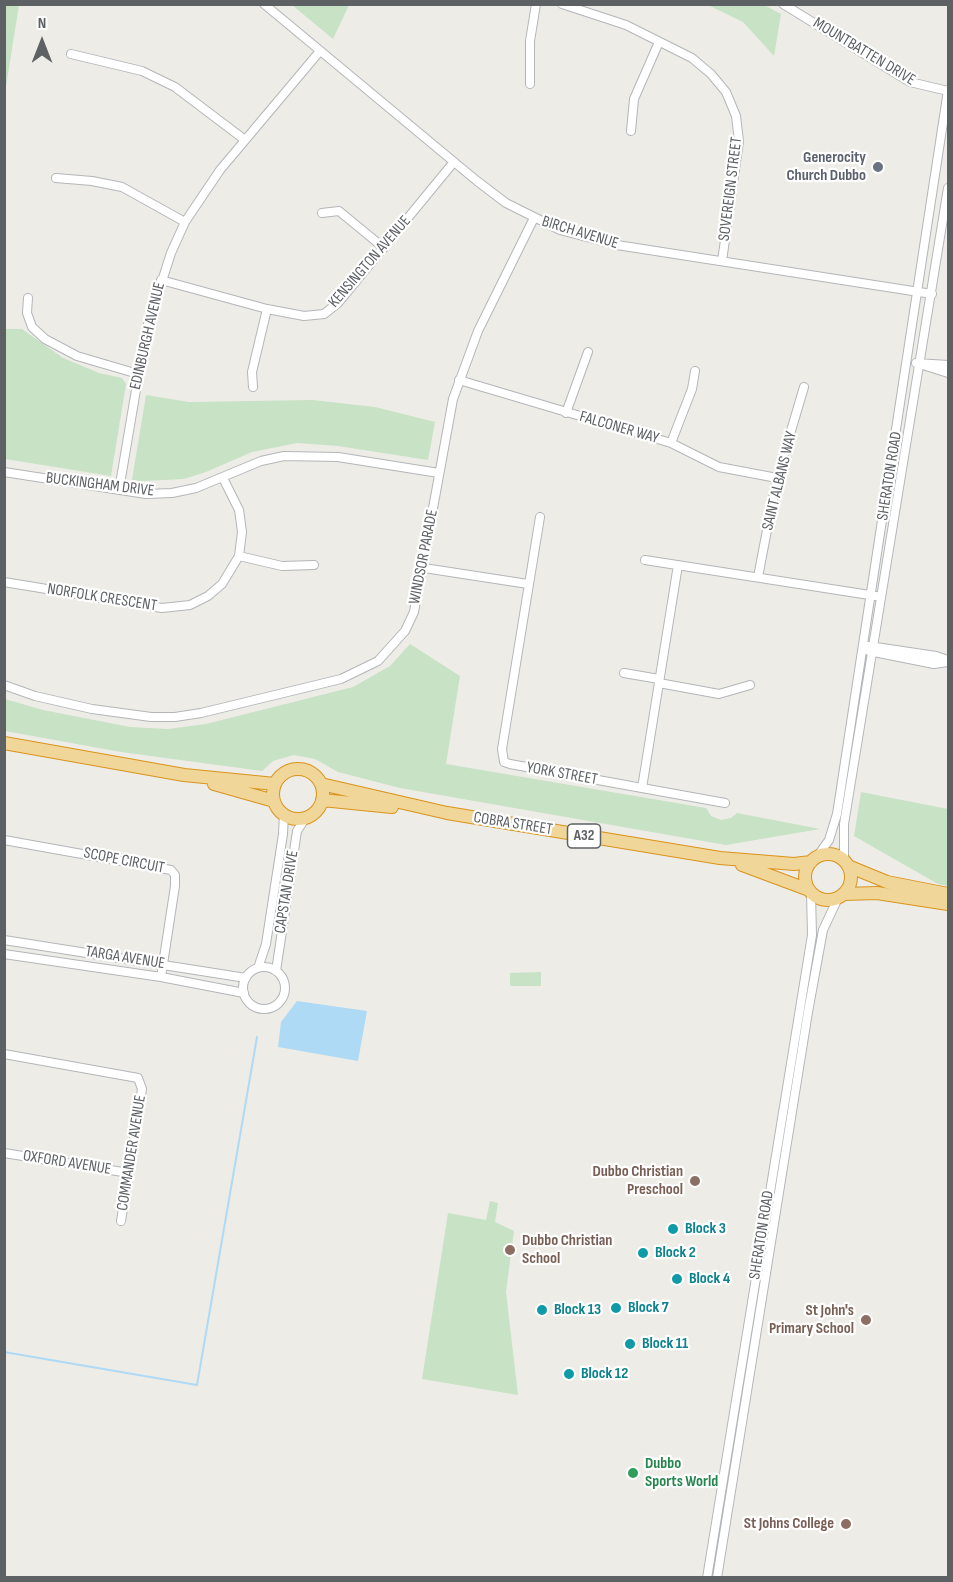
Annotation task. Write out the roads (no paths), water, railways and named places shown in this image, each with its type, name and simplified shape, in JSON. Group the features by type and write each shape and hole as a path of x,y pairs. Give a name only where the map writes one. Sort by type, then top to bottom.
{"highway":[{"path":"4,743 184,776 274,801 284,814 291,818 306,817 318,807 322,800 321,784"},
{"name":"A32","path":"274,784 285,772 293,769 310,772 321,784"},
{"path":"184,776 274,784 274,801"},
{"name":"COBRA STREET","path":"321,784 447,813"},
{"name":"COBRA STREET","path":"322,800 447,813 720,858 794,864 814,859"},
{"name":"A32","path":"814,859 831,854 887,882 948,894"},
{"name":"COBRA STREET","path":"720,858 810,892"},
{"path":"810,892 805,878 814,859"},
{"path":"841,896 851,881 846,863"},
{"name":"A32","path":"810,892 823,900 877,893 948,904"}],"street":[{"name":"BIRCH AVENUE","path":"264,4 453,163 506,203 534,218 588,239 932,294"},
{"path":"530,84 530,41 536,4"},
{"name":"SOVEREIGN STREET","path":"562,4 590,12 692,58 711,74 726,92 736,116 738,151 722,261"},
{"name":"MOUNTBATTEN DRIVE","path":"783,4 910,82 948,90"},
{"path":"632,131 634,99 659,42"},
{"name":"EDINBURGH AVENUE","path":"119,490 146,331 161,279 185,222 203,193 320,51"},
{"path":"71,54 142,71 175,87 245,140"},
{"name":"SHERATON ROAD","path":"814,859 829,840 837,814 919,292 948,90"},
{"name":"KENSINGTON AVENUE","path":"161,279 267,309 304,316 324,314 338,303 453,163"},
{"path":"56,178 92,181 122,188 185,222"},
{"name":"SHERATON ROAD","path":"846,863 844,824 948,188"},
{"path":"322,213 339,211 384,248"},
{"name":"WINDSOR PARADE","path":"4,685 35,696 92,709 151,717 175,717 201,713 341,679 378,661 405,631 419,596 446,427 459,380 478,331 534,218"},
{"path":"28,298 27,313 32,327 45,339 77,356 138,374"},
{"path":"254,387 252,372 267,309"},
{"path":"566,413 588,352"},
{"path":"908,362 948,365"},
{"path":"921,364 948,373"},
{"path":"671,442 692,389 695,372"},
{"name":"FALCONER WAY","path":"459,380 671,442 719,467 777,478"},
{"name":"SAINT ALBANS WAY","path":"758,577 777,478 804,387"},
{"name":"BUCKINGHAM DRIVE","path":"4,471 146,494 172,493 223,478 261,461 309,454 439,473"},
{"name":"NORFOLK CRESCENT","path":"4,582 162,608 190,605 208,596 222,584 239,556 242,532 239,510 223,478"},
{"name":"YORK STREET","path":"540,517 502,750 504,762 642,788"},
{"path":"239,556 282,566 315,565"},
{"path":"645,560 882,597"},
{"path":"678,565 642,788 724,803"},
{"path":"424,568 528,584"},
{"path":"863,648 934,664 948,662"},
{"path":"624,674 718,694 750,685"},
{"name":"CAPSTAN DRIVE","path":"258,968 266,944 284,834 284,814"},
{"name":"CAPSTAN DRIVE","path":"276,971 297,831 306,817"},
{"name":"SCOPE CIRCUIT","path":"4,840 171,870 175,874 175,886 161,977"},
{"name":"SHERATON ROAD","path":"717,1578 804,1011 813,929 810,892"},
{"name":"SHERATON ROAD","path":"707,1578 804,1011 823,930 841,896"},
{"name":"TARGA AVENUE","path":"4,940 246,978"},
{"name":"TARGA AVENUE","path":"4,954 161,977 244,993"},
{"path":"258,968 276,971 285,985 283,997 276,1005 265,1009 254,1006 244,993 246,978 258,968"},
{"name":"COMMANDER AVENUE","path":"4,1054 138,1078 142,1089 122,1221"},
{"name":"OXFORD AVENUE","path":"4,1153 129,1173"}],"water":[{"path":"297,1001 367,1011 358,1061 278,1047 281,1022"}],"waterway":[{"path":"4,1352 197,1385 257,1037"}],"place":[{"name":"Generocity Church Dubbo","path":"878,167"},
{"name":"Dubbo Christian Preschool","path":"695,1181"},
{"name":"Block 3","path":"673,1229"},
{"name":"Dubbo Christian School","path":"510,1250"},
{"name":"Block 2","path":"643,1253"},
{"name":"Block 4","path":"677,1279"},
{"name":"Block 7","path":"616,1308"},
{"name":"Block 13","path":"542,1310"},
{"name":"St John's Primary School","path":"866,1320"},
{"name":"Block 11","path":"630,1344"},
{"name":"Block 12","path":"569,1374"},
{"name":"Dubbo Sports World","path":"633,1473"},
{"name":"St Johns College","path":"846,1524"}]}
